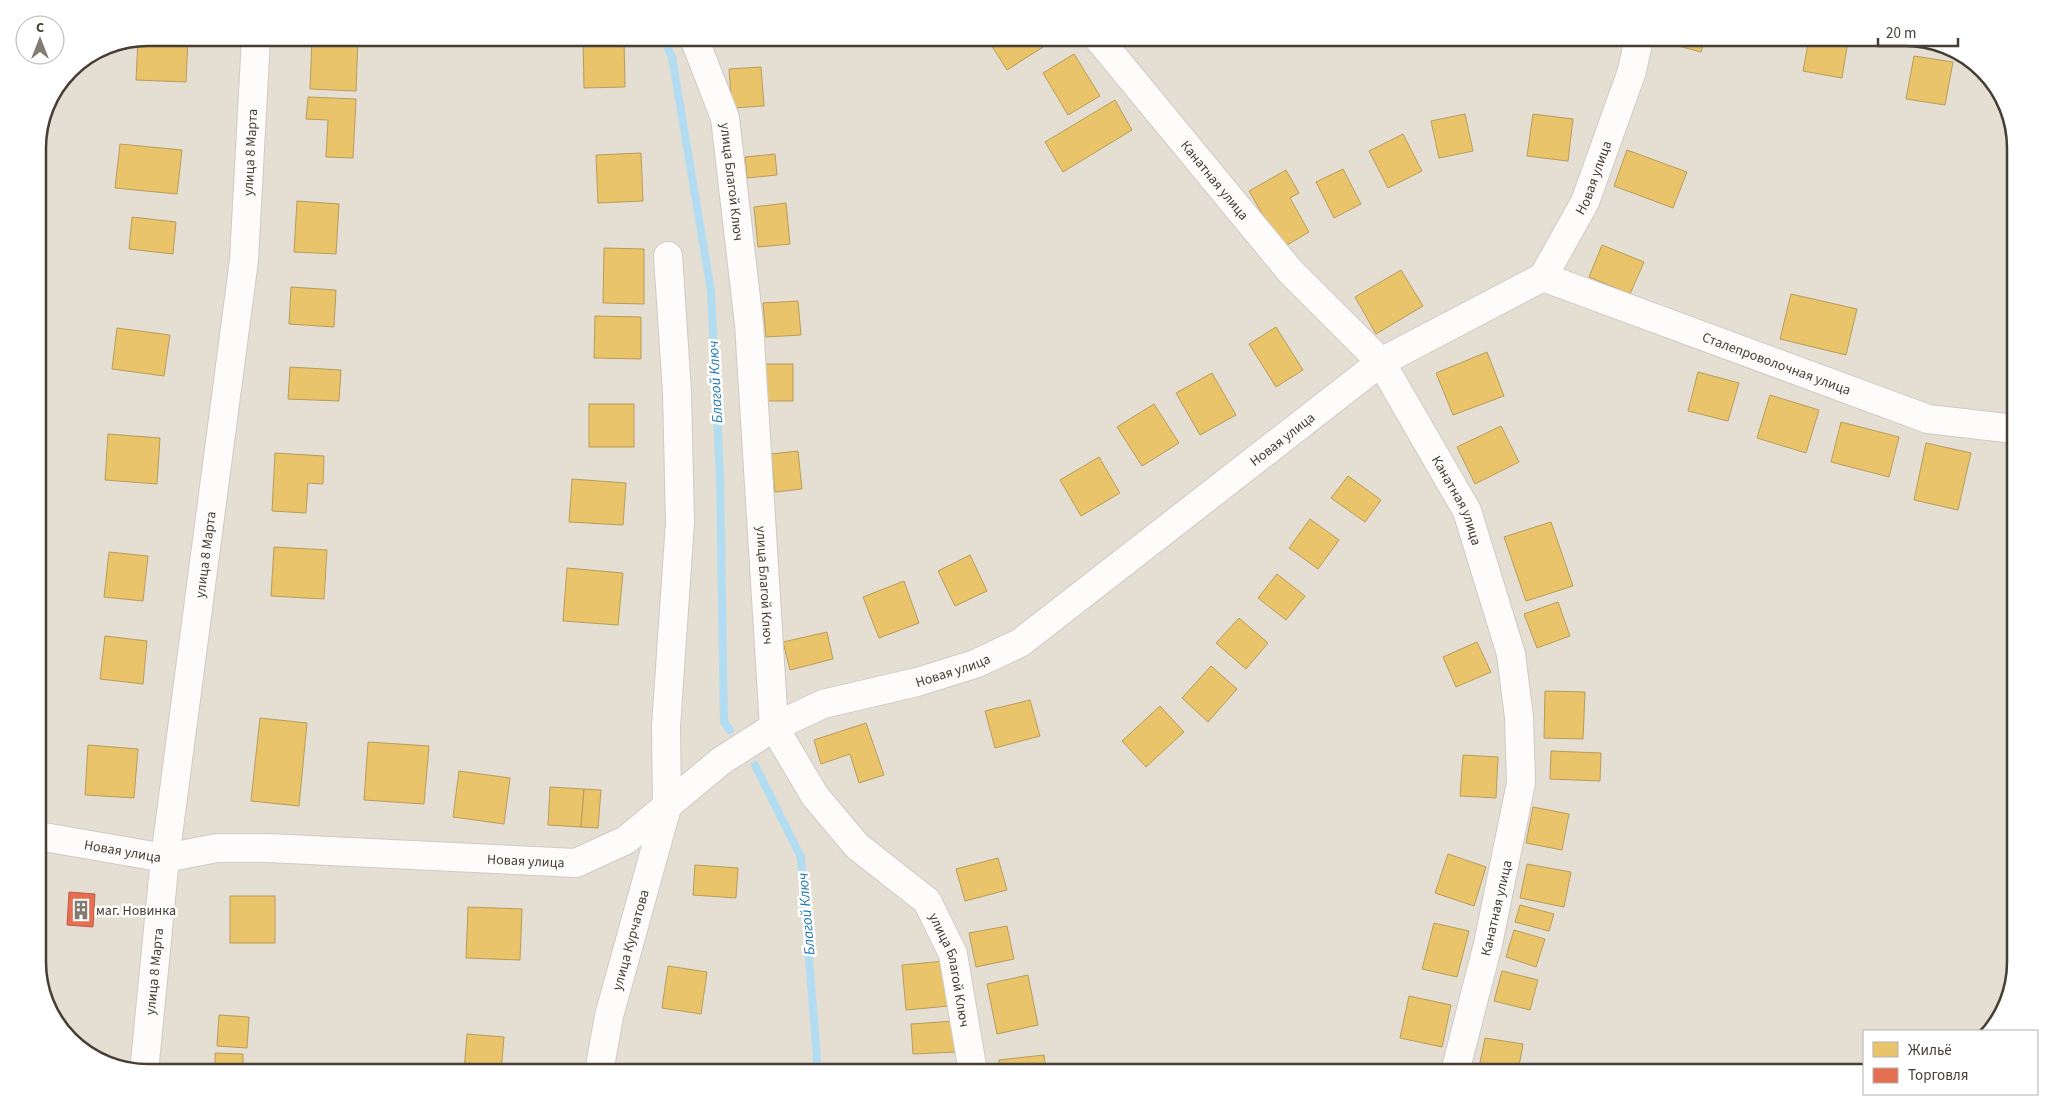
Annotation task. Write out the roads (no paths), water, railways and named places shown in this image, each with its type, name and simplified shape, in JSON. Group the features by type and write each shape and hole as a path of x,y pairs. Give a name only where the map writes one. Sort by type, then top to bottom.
{"street":[{"name":"улица 8 Марта","path":"145,1064 165,858 244,260 256,46"},
{"name":"улица Благой Ключ","path":"697,46 725,118 749,324 774,727 815,796 857,846 927,901 953,954 972,1064"},
{"name":"Канатная улица","path":"1105,46 1290,271 1381,362 1467,511 1511,654 1519,717 1522,783 1488,944 1457,1064"},
{"name":"Новая улица","path":"46,837 165,858 217,848 268,848 576,863 626,840 721,761 774,727 823,704 917,682 975,664 1020,644 1381,362 1543,277 1585,202 1632,71 1637,46"},
{"path":"667,807 666,726 680,522 677,392 668,256"},
{"name":"Сталепроволочная улица","path":"1543,277 1928,419 2007,428"},
{"name":"улица Курчатова","path":"600,1064 609,1016 667,807"}],"waterway":[{"name":"Благой Ключ","path":"667,46 672,57 711,291 720,476 724,722 730,730"},
{"name":"Благой Ключ","path":"755,765 801,857 817,1064"}],"place":[{"name":"маг. Новинка","path":"81,910"}]}
